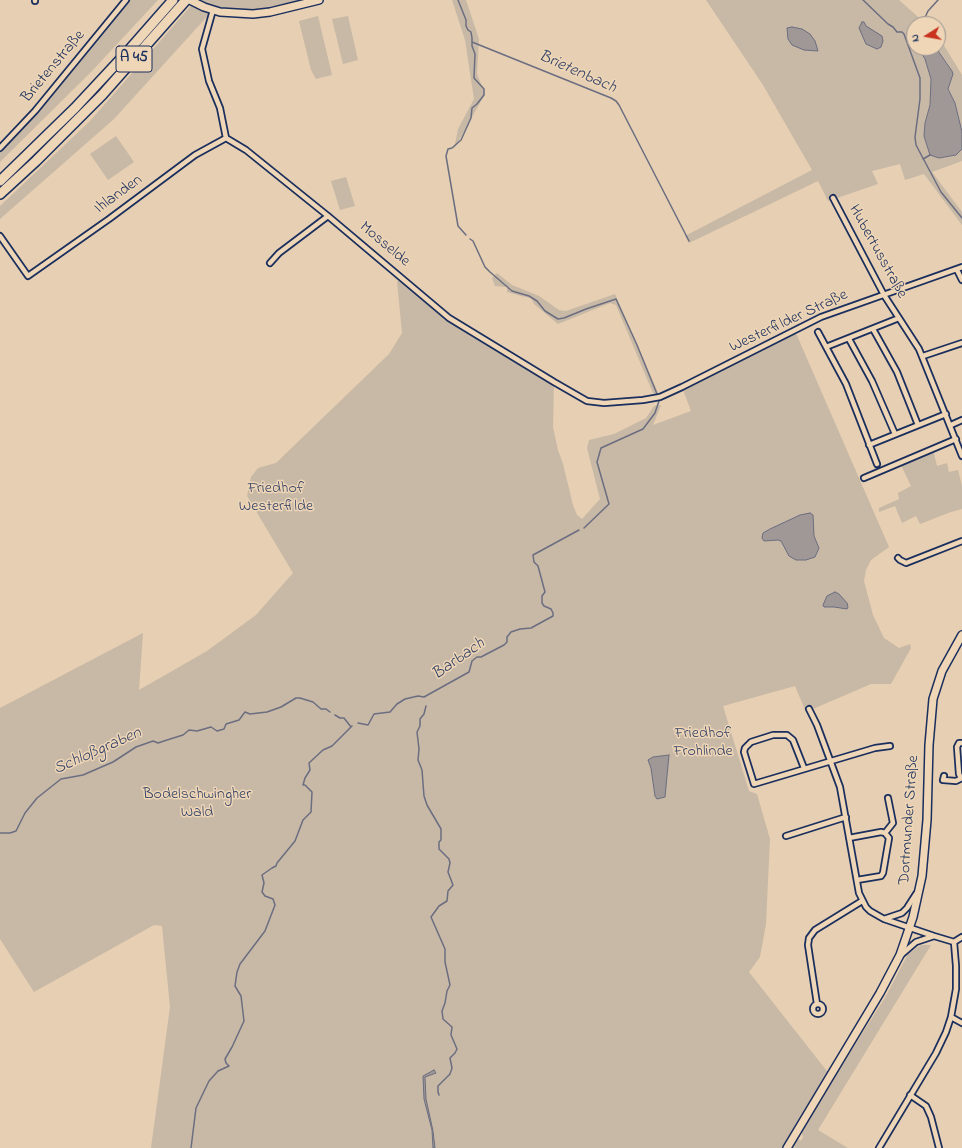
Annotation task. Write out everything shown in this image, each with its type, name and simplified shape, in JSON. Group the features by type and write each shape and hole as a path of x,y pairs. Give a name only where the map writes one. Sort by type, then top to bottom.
{"highway":[{"name":"A 45","path":"0,181 80,103 125,55 173,0"},
{"name":"A 45","path":"0,194 36,161 102,95 186,0"}],"main road":[{"path":"190,0 204,7 220,12 253,14 270,12 319,0"},
{"name":"Dortmunder Straße","path":"787,1148 880,993 900,955 910,928 919,890 925,851 929,745 933,699 942,671 962,635"}],"street":[{"name":"Brietenstraße","path":"0,148 35,111 126,0"},
{"path":"213,10 202,45 202,54 209,81 220,108 226,138"},
{"name":"Mosselde","path":"226,138 246,150 328,216 449,318 560,386 587,401 604,404 653,399"},
{"name":"Ihlanden","path":"0,236 28,276 195,155 226,138"},
{"name":"Hubertusstraße","path":"833,198 884,294 923,356 951,424 962,456"},
{"path":"270,263 279,253 328,216"},
{"name":"Westerfilder Straße","path":"653,399 682,387 821,318 884,294 962,268"},
{"path":"956,270 962,280"},
{"name":"Hubertusstraße","path":"826,347 899,318"},
{"path":"873,329 897,372 918,425"},
{"path":"818,332 846,384 877,464"},
{"path":"849,339 872,382 895,434"},
{"path":"923,356 962,343"},
{"path":"869,444 946,414"},
{"path":"951,424 962,420"},
{"path":"864,478 956,439"},
{"path":"898,558 906,563 962,541"},
{"path":"809,710 817,725 840,787 859,893 862,901 870,911 910,928 954,942 962,937"},
{"path":"804,768 793,740 787,735 773,735 766,737 751,742 745,748 744,752 754,784 830,760 875,748 890,746"},
{"path":"944,776 943,780 956,781 962,778 959,774 957,747 961,743"},
{"path":"885,833 893,823 888,798"},
{"path":"786,836 846,817"},
{"path":"849,838 881,832 885,833 889,838 883,873 881,876 857,880"},
{"path":"884,918 902,913 919,890"},
{"path":"818,1004 808,944 809,938 815,930 862,901"},
{"path":"900,955 916,942 934,936"},
{"path":"880,1148 936,1053 946,1032 951,1017 956,989 954,942"},
{"path":"951,1017 962,1023"},
{"path":"910,1095 926,1106 939,1148"}],"green space":[{"path":"129,0 158,0 92,71 0,162 0,150 39,110"},
{"path":"196,0 319,0 270,12 213,10 114,119 0,219 0,206 90,121"},
{"path":"452,0 466,0 479,39 477,74 485,94 454,149 458,129 474,99 465,40"},
{"path":"706,0 899,0 917,16 906,16 906,56 923,56 931,79 930,105 925,123 924,136 930,155 939,158 956,155 962,149 962,161 932,172 962,212 962,225 924,174 905,180 900,164 872,171 878,184 828,201 818,181 689,243 685,236 812,170 763,85"},
{"path":"318,16 332,75 316,79 311,70 299,21"},
{"path":"348,16 358,60 343,64 332,19"},
{"path":"946,49 962,75 962,132 951,94 948,89 953,74 942,56 946,56"},
{"path":"116,136 134,162 108,180 90,154"},
{"path":"346,177 355,206 340,210 331,181"},
{"path":"497,273 512,285 539,296 559,310 566,311 615,294 660,397 653,393 616,305 610,303 558,324 534,304 531,298 507,292 507,287 495,286 492,278"},
{"path":"400,280 435,310 488,344 554,382 553,427 573,505 577,515 582,519 600,499 587,448 589,440 614,434 646,418 654,406 661,405 653,425 691,411 682,387 795,331 889,547 871,560 866,570 864,581 873,615 884,638 899,648 910,644 911,648 891,684 871,684 806,712 795,686 723,706 749,791 757,794 770,839 766,924 760,957 749,972 830,1075 795,1133 800,1141 803,1138 801,1130 886,996 908,954 921,945 931,945 818,1130 848,1148 151,1148 170,1007 162,926 154,925 34,992 0,939 0,708 143,633 139,690 207,651 256,615 293,573 247,496 251,477 258,468 276,463 389,354 402,333 397,281"},
{"path":"933,449 937,466 947,463 949,472 958,470 962,486 962,509 920,524 916,516 902,523 895,506 879,512 879,508 899,499 898,493 911,486 900,463"}],"shaded area":[{"path":"862,22 882,36 883,41 881,47 877,49 866,44 859,28"},
{"path":"792,27 802,29 810,34 815,41 818,51 804,50 792,45 788,39 787,28"},
{"path":"923,56 942,56 953,74 948,89 955,103 962,132 962,149 956,155 939,158 930,155 924,136 925,123 930,105 931,79"},
{"path":"810,513 813,515 814,536 819,548 815,557 806,560 796,560 789,556 781,541 764,541 762,538 763,533 770,529 800,515"},
{"path":"835,592 839,594 847,603 847,609 824,607 823,605 827,596"},
{"path":"669,755 665,797 657,799 655,796 651,768 648,760 653,757"},
{"path":"434,1070 436,1073 425,1077 426,1099 433,1131 435,1148 433,1148 432,1130 424,1099 423,1076"}],"waterway":[{"path":"458,0 466,20 466,26 471,32 472,46 475,54 474,78 484,89 484,95 472,108 471,118 461,140 452,148 448,149 446,156 458,226 466,235"},
{"path":"863,0 897,32 902,32 904,34 920,78 920,99 915,137 916,145 941,192 962,218"},
{"path":"926,16 928,11 938,0"},
{"name":"Brietenbach","path":"472,42 616,101 689,241"},
{"path":"923,159 930,155"},
{"path":"470,239 473,241 485,267 490,272 512,291 529,296 537,301 545,311 558,319 616,299 657,394"},
{"name":"Barbach","path":"584,528 609,504 597,462 601,448 643,429 655,413 659,401"},
{"name":"Barbach","path":"358,723 368,725 374,714 390,712 397,704 405,699 418,696 424,697 469,672 472,661 477,657 481,657 504,645 507,642 507,637 511,632 531,628 553,616 551,609 544,606 542,603 542,596 545,592 538,566 534,562 533,555 579,530"},
{"name":"Schloßgraben","path":"0,833 10,833 16,831 25,813 37,798 61,779 83,775 113,762 136,747 153,741 158,743 183,735 189,730 197,731 211,727 217,731 224,729 226,724 239,720 245,712 250,714 267,712 281,707 296,698 313,702 321,709 326,709 330,712"},
{"path":"426,706 424,714 420,719 420,726 417,732 419,749 418,760 422,770 424,796 427,805 441,829 439,849 449,859 450,863 448,872 453,885 448,891 447,901 439,906 431,917 445,949 445,962 450,985 442,1011 443,1019 452,1027 451,1035 457,1049 450,1058 452,1068 450,1074 438,1086 439,1095"},
{"name":"Schloßgraben","path":"335,715 340,718 344,718 351,727"},
{"name":"Barbach","path":"191,1148 196,1108 209,1081 218,1071 229,1066 225,1059 244,1021 241,996 235,986 237,972 240,964 265,931 275,905 273,899 265,896 262,892 264,883 262,875 276,866 295,841 303,820 311,812 312,792 305,785 303,785 310,770 309,763 323,750 332,746 352,726"}],"park label":[{"name":"Friedhof Westerfilde","path":"276,498"},
{"name":"Friedhof Frohlinde","path":"703,743"},
{"name":"Bodelschwingher Wald","path":"197,804"}]}
